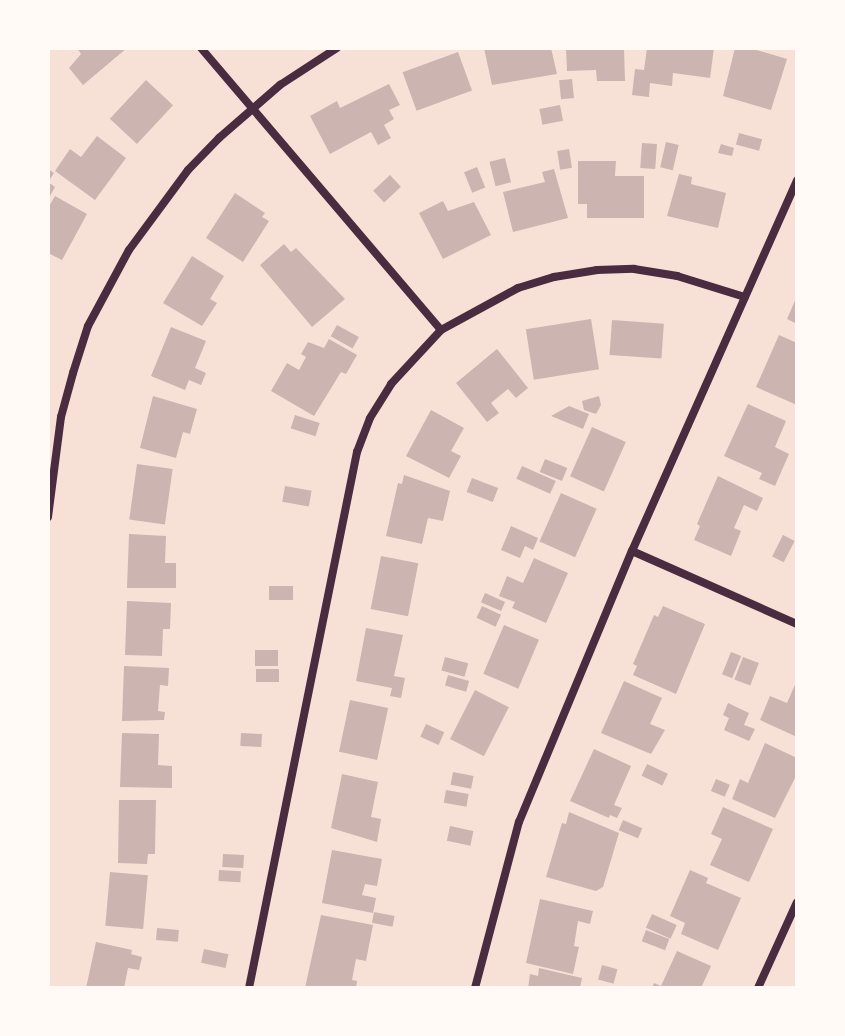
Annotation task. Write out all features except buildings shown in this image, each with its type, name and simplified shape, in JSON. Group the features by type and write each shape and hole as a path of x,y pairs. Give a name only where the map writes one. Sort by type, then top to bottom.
{"street":[{"path":"201,48 441,330"},
{"path":"48,517 61,417 88,326 114,275 188,170 291,77 337,48"},
{"path":"475,988 519,822 632,551 797,180"},
{"path":"249,988 357,452 370,418 391,384 441,330 518,288 597,270 634,269 677,276 745,297"},
{"path":"632,551 797,624"},
{"path":"758,988 797,902"}]}
